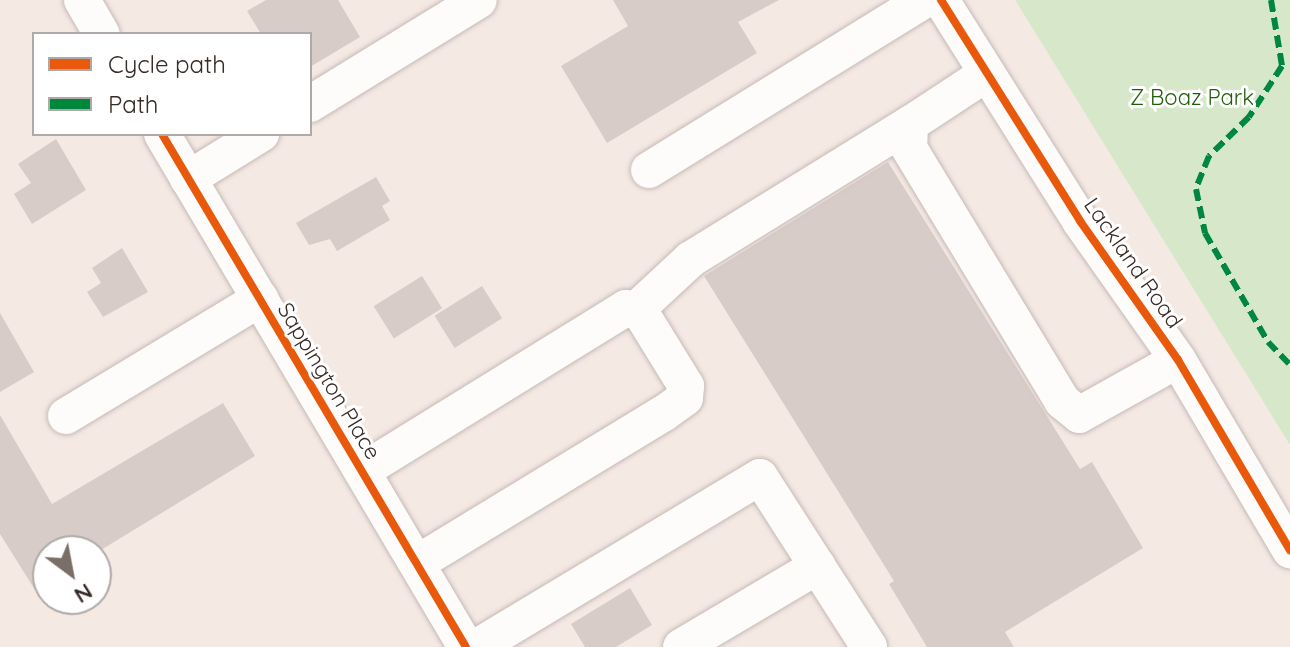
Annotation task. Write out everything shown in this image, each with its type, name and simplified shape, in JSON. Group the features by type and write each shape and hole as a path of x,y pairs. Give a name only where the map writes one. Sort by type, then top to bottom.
{"street":[{"path":"82,0 101,32"},
{"path":"312,103 479,0"},
{"path":"649,170 924,0"},
{"name":"Lackland Road","path":"941,0 1080,221 1178,360 1290,550"},
{"path":"635,311 691,259 910,136 986,74"},
{"name":"Sappington Place","path":"163,136 466,647"},
{"path":"188,179 258,136"},
{"path":"910,136 1066,407 1079,415 1178,360"},
{"path":"66,416 260,299"},
{"path":"362,471 626,308 635,311 686,386 685,398 417,563"},
{"path":"477,647 760,477 869,647"},
{"path":"681,647 818,566"}],"green space":[{"name":"Z Boaz Park","path":"1015,0 1290,0 1290,445"}],"building":[{"path":"266,0 338,0 360,37 312,66 312,32 260,32 247,11"},
{"path":"613,0 779,0 738,22 757,53 607,143 561,66 628,26"},
{"path":"56,139 86,190 32,224 14,194 31,183 18,164"},
{"path":"888,162 1080,469 1092,462 1143,548 1005,632 1014,647 927,647 889,584 894,581 704,276"},
{"path":"376,177 390,201 382,206 390,220 337,251 330,239 309,245 296,223"},
{"path":"122,248 148,292 103,317 87,292 101,283 92,268"},
{"path":"422,276 442,308 394,338 374,306"},
{"path":"482,286 502,318 455,348 435,316"},
{"path":"0,313 34,372 0,392"},
{"path":"223,403 255,456 112,543 112,535 32,535 32,585 0,534 0,415 52,504"},
{"path":"630,588 652,625 616,647 585,647 571,624"}],"marked path":[{"path":"1271,0 1282,66 1249,117 1209,156 1196,189 1205,233 1268,342 1290,365"}],"cycle path":[{"path":"941,0 1080,221 1178,360 1290,550"},
{"path":"163,136 466,647"}]}
